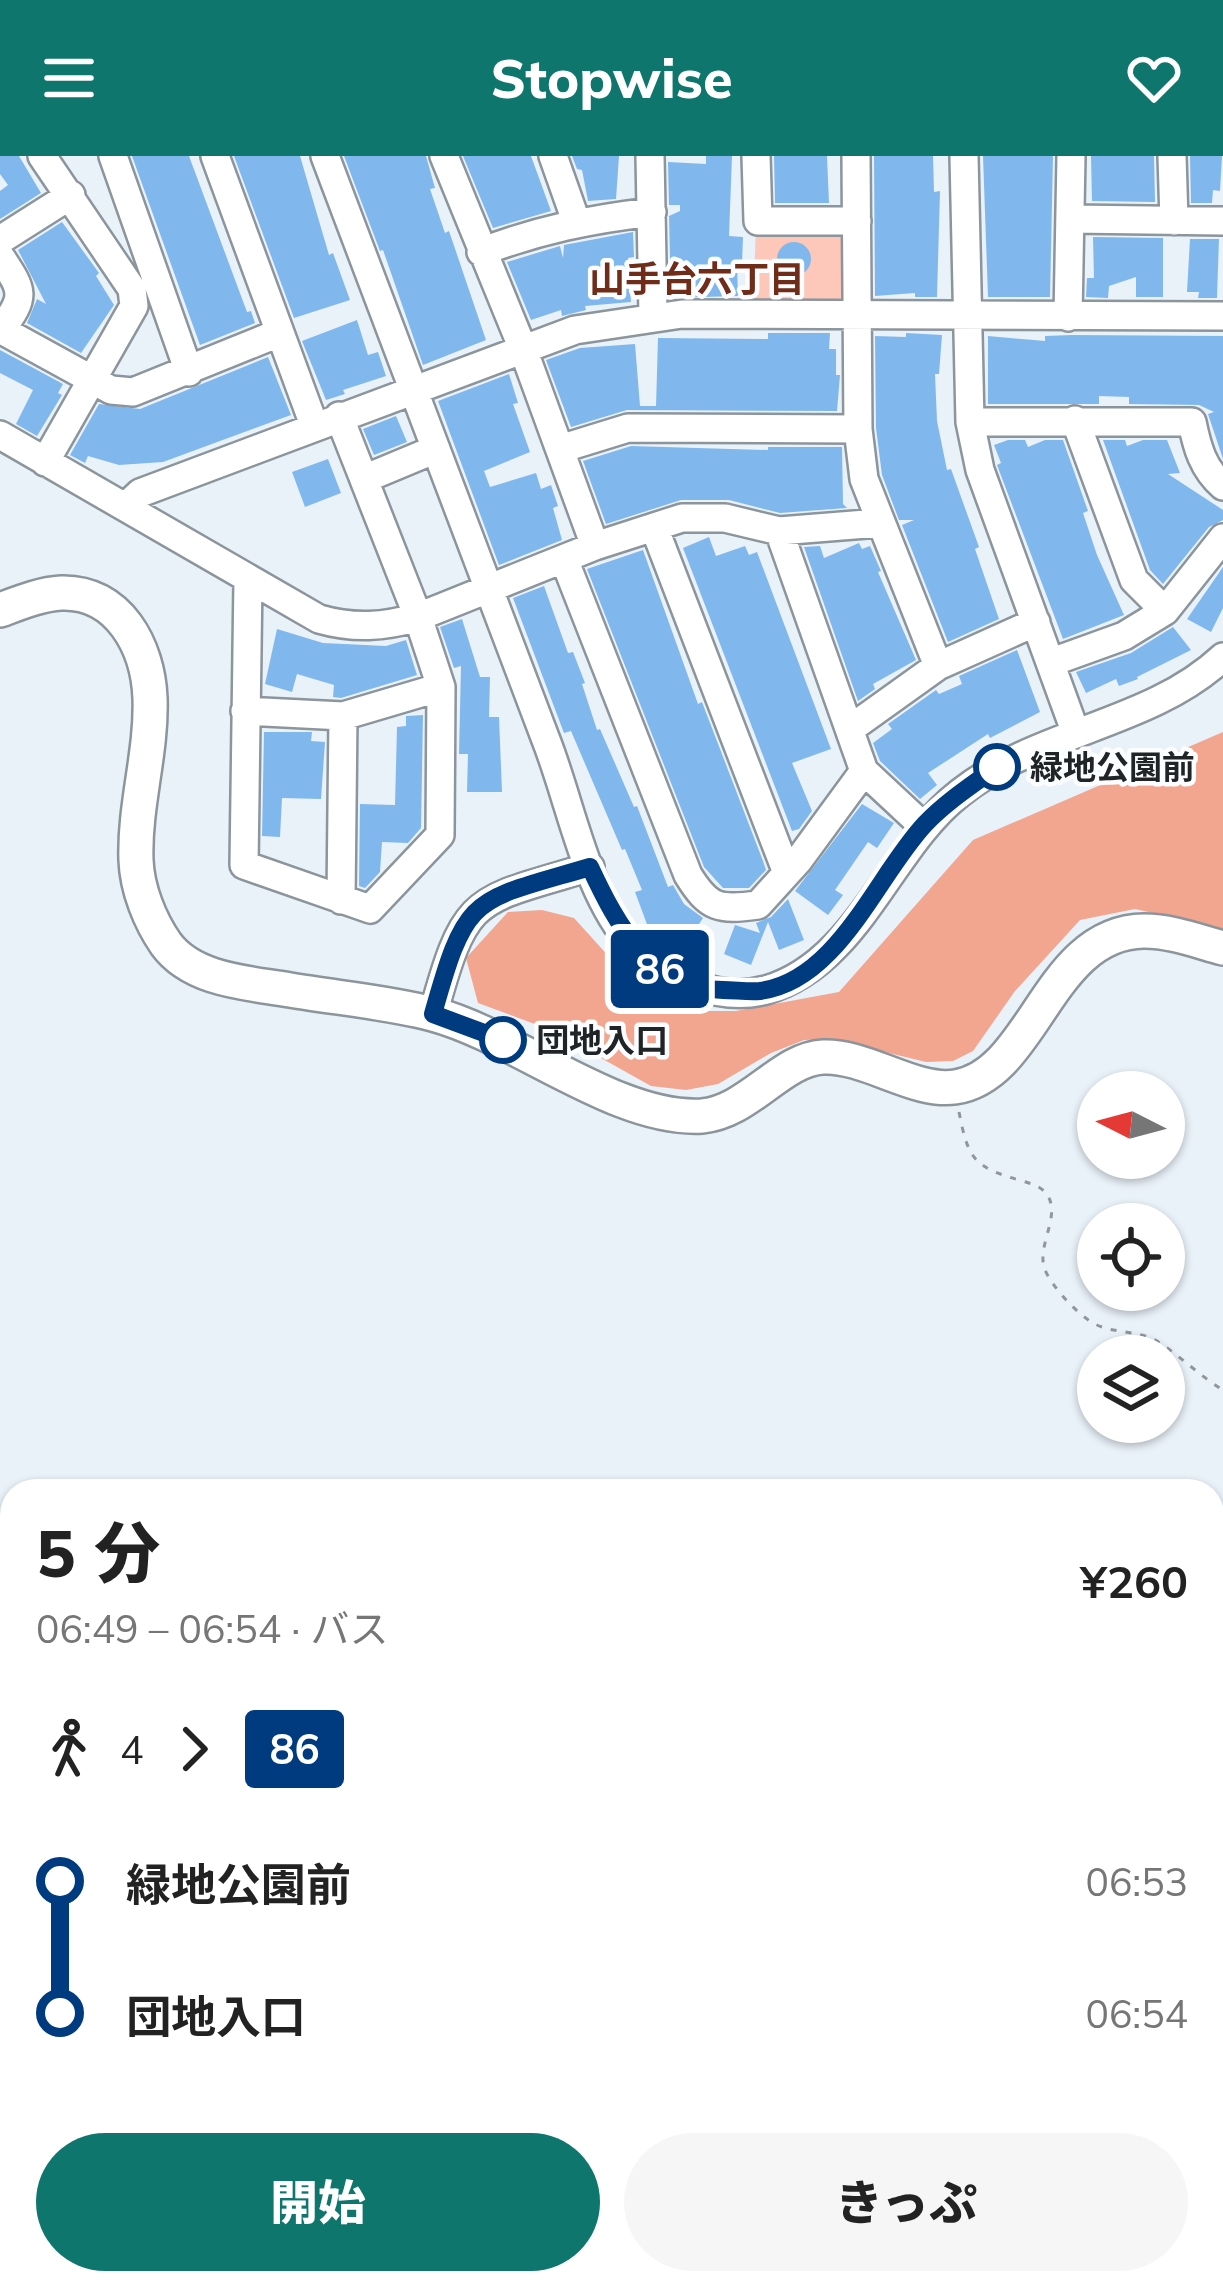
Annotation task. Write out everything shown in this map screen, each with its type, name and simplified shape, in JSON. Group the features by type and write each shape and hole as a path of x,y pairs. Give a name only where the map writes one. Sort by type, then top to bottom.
{"main road":[{"path":"0,610 61,593 93,597 131,630 146,663 150,700 136,864 144,902 168,947 203,973 433,1014 503,1040 623,1101 703,1116 730,1107 803,1061 823,1057 955,1087 979,1077 1004,1058 1069,969 1112,939 1138,931 1167,932 1223,949"}],"street":[{"path":"42,156 132,289 134,306 45,462"},
{"path":"113,156 189,372"},
{"path":"215,156 279,333 364,479 441,687 442,823 437,842 375,908 244,865 248,579"},
{"path":"325,156 410,392 568,795 590,867 610,911 634,947 664,973 706,990 763,991 804,973 840,941 923,826 960,793 1000,765 1075,731 1151,706 1223,657"},
{"path":"443,156 524,349 595,546"},
{"path":"553,156 576,220"},
{"path":"650,156 653,316"},
{"path":"756,156 758,221 856,221"},
{"path":"856,156 858,429 864,478 938,665"},
{"path":"964,156 970,422 980,470 1075,731"},
{"path":"1068,317 1070,156"},
{"path":"1172,156 1174,220"},
{"path":"0,240 71,195"},
{"path":"481,252 576,220 652,212"},
{"path":"1071,219 1223,221"},
{"path":"0,256 19,284 20,304 0,329 111,390 133,392 279,333"},
{"path":"125,507 140,493 575,330 653,316 1223,316"},
{"path":"1075,420 1134,580 1165,611"},
{"path":"970,422 1192,422 1198,452 1211,476 1223,486"},
{"path":"560,448 628,428 858,429"},
{"path":"0,435 319,620 349,627 393,625 418,617 595,546 682,518 725,518 779,531 879,523"},
{"path":"364,479 436,449"},
{"path":"654,526 787,873"},
{"path":"779,531 864,771 923,826"},
{"path":"1052,662 1124,636 1165,611 1223,538"},
{"path":"564,560 688,874 703,900 728,909 758,905 864,771"},
{"path":"850,729 938,665 1036,622"},
{"path":"245,711 343,716 441,687"},
{"path":"341,900 343,716"},
{"path":"433,1014 450,952 464,922 480,904 507,891 590,867"}],"path":[{"path":"955,1087 966,1149 975,1161 988,1171 1035,1184 1048,1195 1052,1210 1045,1270 1069,1300 1095,1324 1151,1337 1223,1390"}],"shaded area":[{"path":"853,227 852,301 753,301 756,228"},
{"path":"1223,732 1223,929 1135,909 1080,920 1015,991 973,1051 953,1061 926,1062 831,1039 804,1040 718,1084 686,1090 651,1086 551,1030 478,1003 466,958 508,912 542,910 574,918 612,960 692,1011 736,1011 839,992 973,840"}],"building":[{"path":"0,156 19,156 41,193 0,219 0,191 8,185 0,174"},
{"path":"132,156 189,156 255,323 200,345"},
{"path":"234,156 300,156 329,255 333,253 350,300 294,318"},
{"path":"344,156 426,156 435,188 430,189 486,340 423,365"},
{"path":"463,156 531,156 551,211 493,228"},
{"path":"572,156 619,156 616,199 588,201 582,170"},
{"path":"706,156 732,156 729,236 743,237 742,264 737,263 738,296 671,298 669,216 680,211 680,205 669,205 668,162 706,164"},
{"path":"774,156 827,156 829,203 775,203"},
{"path":"874,156 933,156 934,192 940,191 937,297 915,297 915,293 875,296"},
{"path":"983,156 1053,156 1050,297 988,297"},
{"path":"1091,156 1154,156 1155,202 1092,201"},
{"path":"1190,156 1222,156 1220,191 1213,190 1212,203 1191,203"},
{"path":"62,222 99,273 96,276 114,305 81,353 27,323 37,299 46,304 18,250"},
{"path":"633,232 634,257 628,258 631,302 585,306 586,310 562,316 561,310 531,320 507,262 560,246 563,258 564,245"},
{"path":"1093,237 1163,238 1163,297 1136,297 1136,277 1109,286 1108,298 1086,297 1087,278 1094,278"},
{"path":"1190,239 1219,239 1217,298 1198,298 1199,292 1187,292"},
{"path":"794,242 806,247 811,259 806,271 794,276 782,271 777,259 782,247"},
{"path":"357,320 368,355 378,352 386,376 326,400 302,341"},
{"path":"768,333 830,333 829,349 836,349 836,375 840,375 837,411 627,410 571,427 546,360 580,348 635,344 640,406 656,406 658,338 768,339"},
{"path":"906,333 942,335 939,374 935,374 937,421 947,470 951,469 979,547 975,549 999,619 948,642 902,525 914,520 899,520 882,475 876,428 875,336 906,337"},
{"path":"988,336 1045,341 1045,336 1223,336 1223,459 1208,414 1214,412 1199,405 1129,404 1129,397 1099,396 1099,404 988,404"},
{"path":"0,350 63,384 58,393 62,395 37,436 16,424 33,390 0,373"},
{"path":"268,357 291,415 163,462 119,465 88,456 85,463 70,455 99,404 140,409"},
{"path":"509,374 518,403 513,404 530,452 484,471 490,487 536,473 541,489 551,485 562,540 499,565 438,401"},
{"path":"396,416 407,442 374,455 363,429"},
{"path":"1025,440 1028,447 1063,440 1088,511 1083,513 1097,555 1124,615 1063,639 997,465 1001,463 994,445"},
{"path":"1103,440 1125,440 1127,446 1167,440 1180,473 1168,474 1223,510 1223,520 1209,527 1163,584 1150,570"},
{"path":"631,446 842,447 843,504 847,508 780,513 729,500 681,500 606,524 583,461"},
{"path":"328,459 341,493 305,507 292,472"},
{"path":"709,537 716,556 745,546 749,555 757,552 831,749 792,763 812,811 799,829 792,831 683,548"},
{"path":"859,543 862,549 870,546 916,660 873,684 875,689 858,701 804,547 820,546 824,558"},
{"path":"643,550 698,704 702,702 766,870 749,888 723,888 704,867 587,569"},
{"path":"1223,567 1223,608 1211,632 1187,619"},
{"path":"544,586 568,653 573,652 585,683 597,730 637,806 668,887 673,885 684,904 703,918 697,927 715,938 702,958 660,932 651,935 635,892 642,890 625,849 571,731 564,733 513,598"},
{"path":"462,619 480,677 490,677 489,717 499,717 502,792 467,792 468,754 459,754 461,666 454,668 440,627"},
{"path":"1173,627 1191,650 1138,679 1119,686 1116,679 1086,693 1076,672 1131,653"},
{"path":"277,629 323,643 386,646 406,640 417,675 341,698 333,697 334,685 297,674 292,692 265,684"},
{"path":"1017,650 1040,712 990,738 988,734 928,773 937,785 920,799 880,761 873,743 892,729 888,724 936,690 939,694 962,684 959,676"},
{"path":"423,715 421,828 408,843 382,842 380,872 365,888 359,886 360,804 395,805 397,727 406,726 406,716"},
{"path":"264,732 312,732 311,741 325,742 321,799 282,798 280,837 262,836"},
{"path":"862,804 894,823 877,848 868,842 835,890 843,895 828,915 795,891"},
{"path":"788,899 804,940 779,950 768,922 751,965 724,954 735,925 760,933 756,923 771,917"}],"bus line":[{"name":"86","path":"503,1040 433,1014 450,952 464,922 480,904 507,891 590,867 610,911 634,947 664,973 706,990 763,991 804,973 840,941 923,826 997,767"}],"place":[{"name":"緑地公園前","path":"997,767"},
{"name":"団地入口","path":"503,1040"}],"district":[{"name":"山手台六丁目","path":"697,279"}]}
